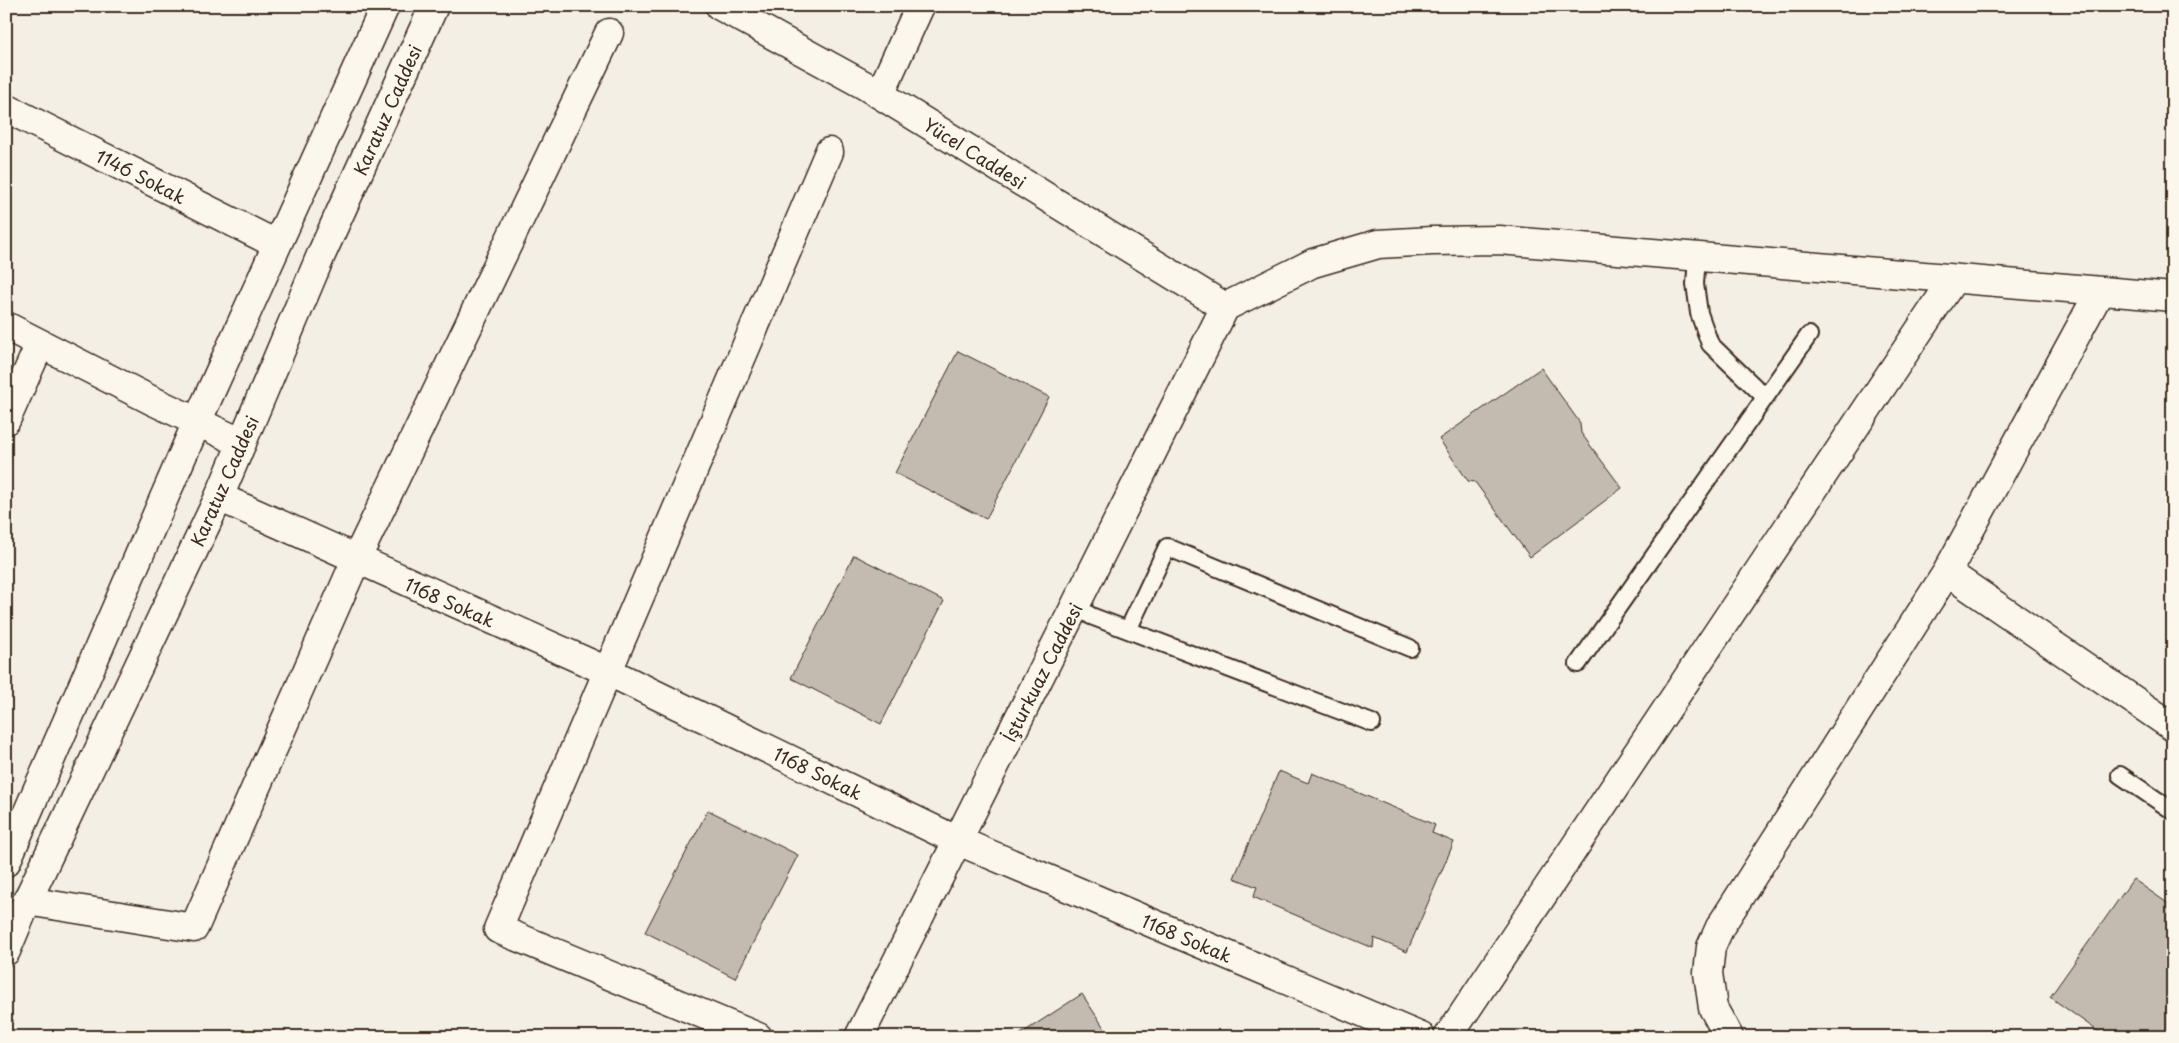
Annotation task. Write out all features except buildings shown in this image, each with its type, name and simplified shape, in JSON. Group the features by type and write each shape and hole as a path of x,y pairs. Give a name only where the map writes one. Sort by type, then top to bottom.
{"street":[{"path":"6,862 197,422 385,6"},
{"name":"Karatuz Caddesi","path":"6,951 27,901 219,497 321,255 434,6"},
{"name":"Yücel Caddesi","path":"720,6 880,94 1225,307"},
{"path":"880,94 920,6"},
{"path":"27,901 194,928 356,560 609,32"},
{"name":"1146 Sokak","path":"6,108 276,244"},
{"path":"758,1037 498,929 829,152"},
{"path":"1225,307 1313,263 1378,244 1499,240 1953,280 2173,297"},
{"path":"1448,1037 1953,280"},
{"path":"1729,1037 1712,1008 1708,973 1711,947 1720,927 1947,572 2100,291"},
{"name":"İşturkuaz Caddesi","path":"859,1037 956,840 1225,307"},
{"path":"6,326 197,422 242,442"},
{"path":"6,420 40,344"},
{"name":"1168 Sokak","path":"219,497 607,671 956,840 1421,1037"},
{"path":"1947,572 2173,727"}],"lane":[{"path":"1697,258 1695,284 1699,313 1710,344 1765,397"},
{"path":"1578,664 1809,335"},
{"path":"1128,630 1167,547 1410,648"},
{"path":"1075,605 1091,616 1372,723"},
{"path":"2120,775 2173,811"}]}
